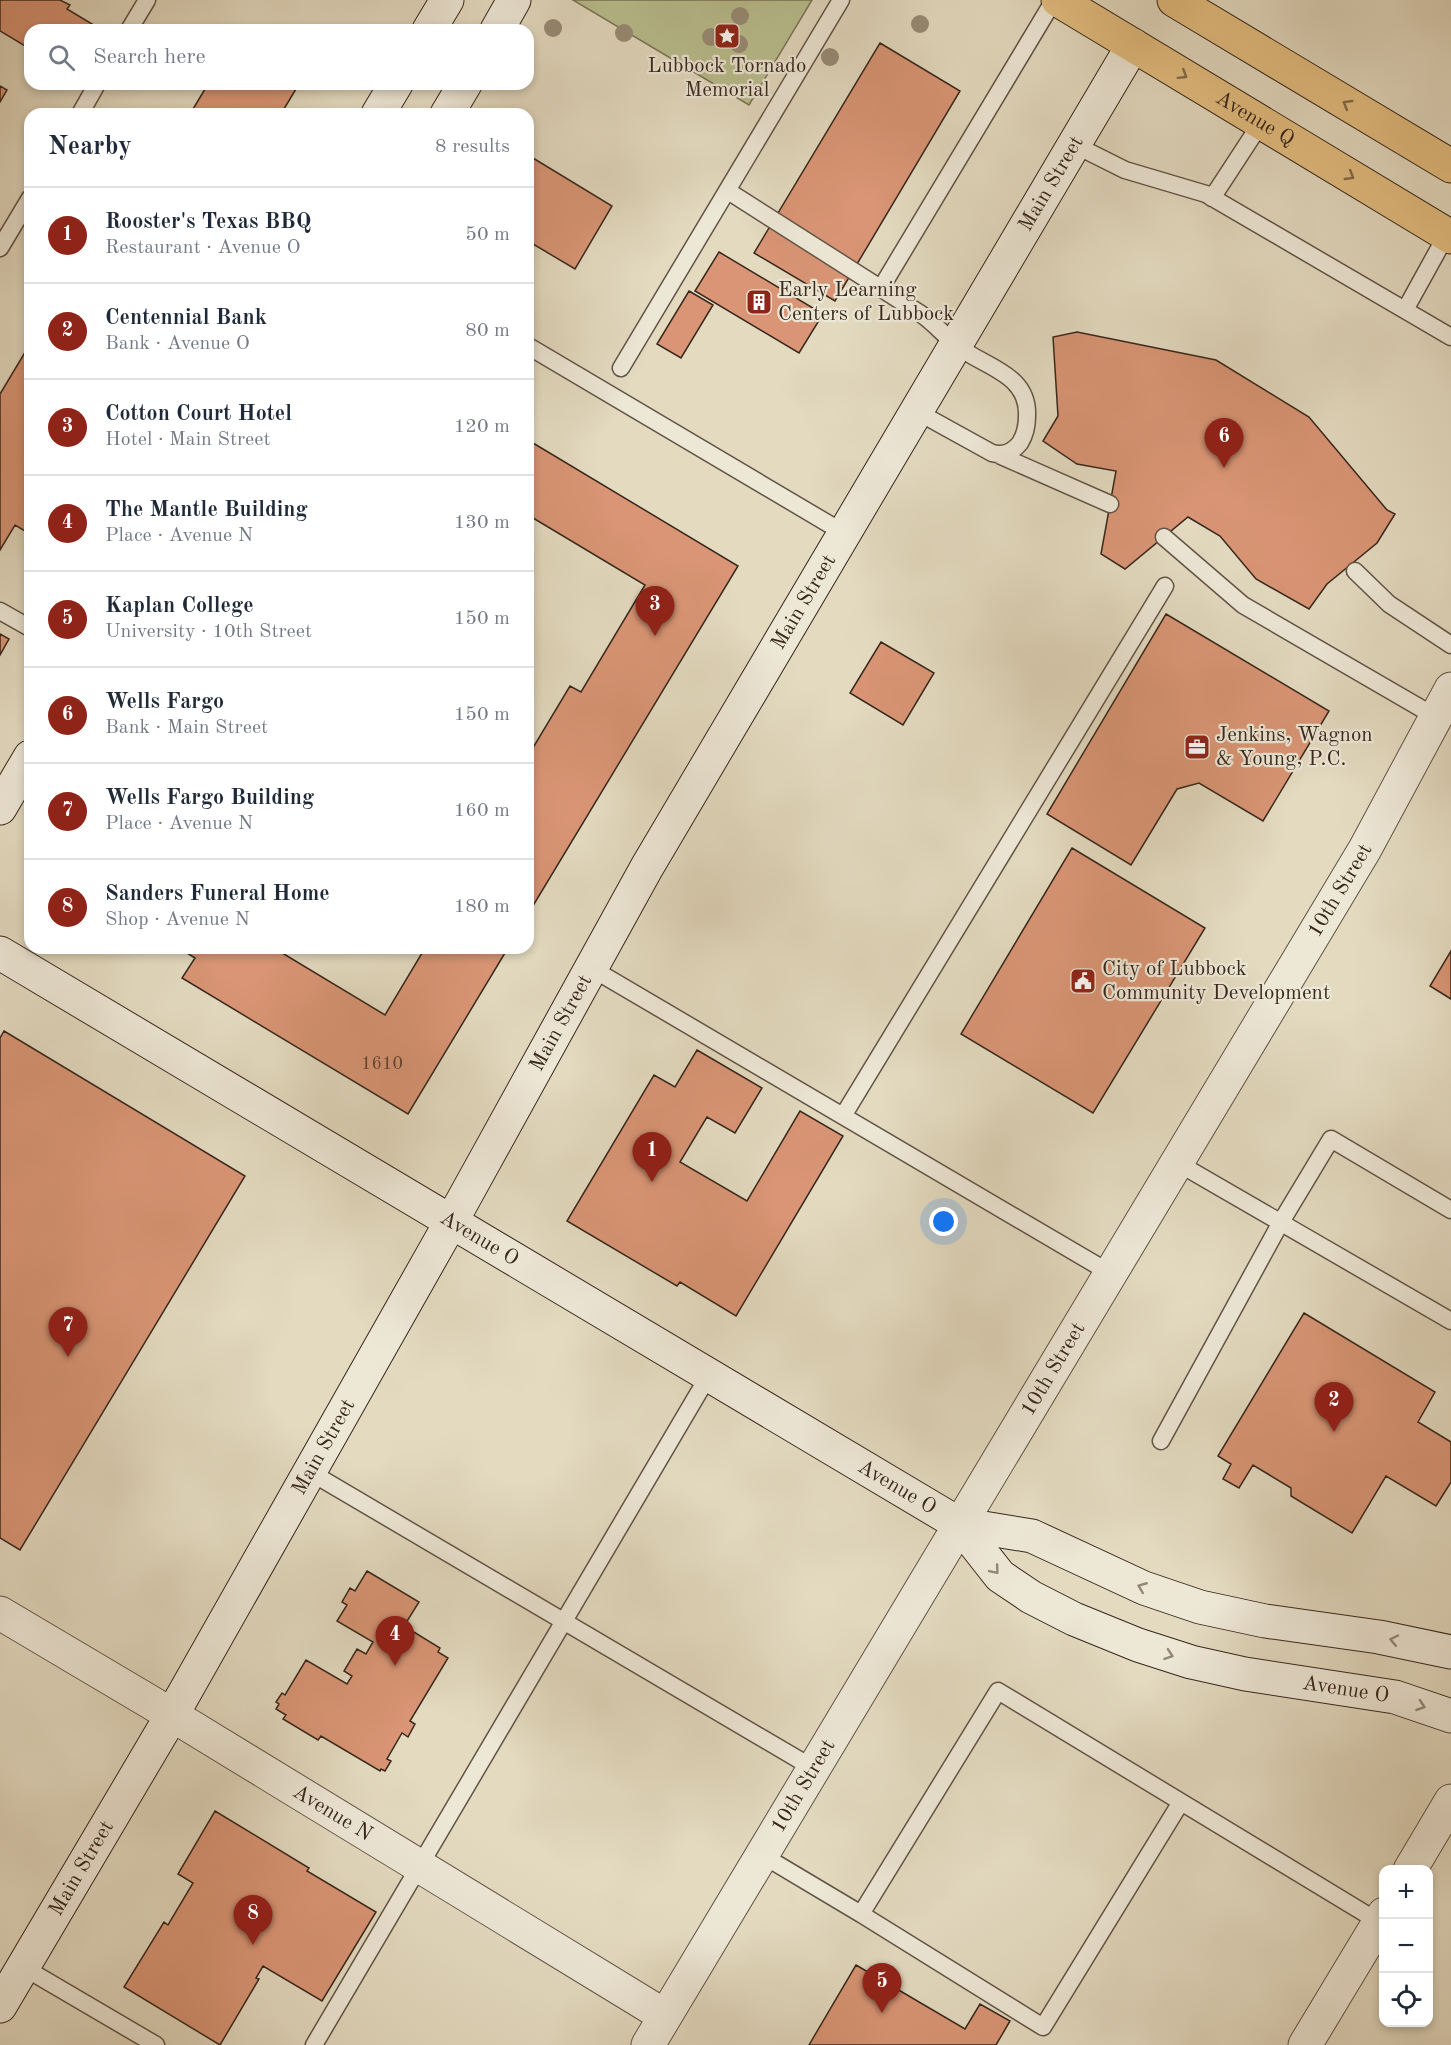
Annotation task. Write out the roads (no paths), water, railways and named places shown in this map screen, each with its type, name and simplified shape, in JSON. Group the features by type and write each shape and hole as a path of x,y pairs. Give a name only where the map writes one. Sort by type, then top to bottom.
{"highway":[{"name":"Avenue Q","path":"1056,0 1449,235"},
{"path":"1174,0 1451,166"}],"street":[{"path":"433,24 447,0"},
{"path":"500,24 514,0"},
{"name":"Main Street","path":"0,2006 172,1716 451,1222 647,867 1133,45"},
{"path":"382,108 392,90"},
{"path":"451,108 461,90"},
{"name":"10th Street","path":"648,2045 1365,849 1444,703"},
{"path":"0,808 24,767"},
{"name":"Avenue O","path":"0,953 959,1524 1000,1576 1031,1597 1074,1619 1138,1645 1191,1662 1245,1674 1395,1697 1451,1716"},
{"name":"Avenue O","path":"959,1524 1032,1536 1144,1588 1200,1606 1265,1621 1448,1646"},
{"name":"Avenue N","path":"0,1613 665,2016"},
{"path":"1412,1865 1451,1801"},
{"path":"1305,2045 1380,1919"}],"lane":[{"path":"133,24 147,0"},
{"path":"621,368 841,0"},
{"path":"881,288 1056,0"},
{"path":"83,108 94,90"},
{"path":"1212,198 1261,123"},
{"path":"1073,144 1125,170 1206,194 1451,337"},
{"path":"728,191 932,321 955,344 1000,371 1021,387 1028,403 1022,440 1015,449 1001,456"},
{"path":"0,248 24,208"},
{"path":"1405,310 1449,235"},
{"path":"534,350 844,533"},
{"path":"916,411 992,453 1110,504"},
{"path":"1164,537 1243,605 1444,703"},
{"path":"1355,571 1389,604 1451,645"},
{"path":"843,1116 1165,586"},
{"path":"0,611 24,625"},
{"path":"591,968 1110,1273"},
{"path":"1161,1441 1281,1222 1331,1139 1451,1210"},
{"path":"1176,1162 1451,1321"},
{"path":"315,2045 709,1375"},
{"path":"310,1472 813,1768"},
{"path":"861,1914 998,1691 1181,1802 1379,1917"},
{"path":"762,1855 1043,2027 1181,1802"},
{"path":"23,1967 156,2045"}],"place":[{"name":"Lubbock Tornado Memorial","path":"727,36"},
{"name":"Early Learning Centers of Lubbock","path":"759,302"},
{"name":"Wells Fargo","path":"1224,468"},
{"name":"Cotton Court Hotel","path":"655,636"},
{"name":"Jenkins, Wagnon & Young, P.C.","path":"1197,747"},
{"name":"City of Lubbock Community Development","path":"1083,981"},
{"name":"Rooster's Texas BBQ","path":"652,1182"},
{"name":"Wells Fargo Building","path":"68,1357"},
{"name":"Centennial Bank","path":"1334,1432"},
{"name":"The Mantle Building","path":"395,1666"},
{"name":"Sanders Funeral Home","path":"253,1945"},
{"name":"Kaplan College","path":"882,2013"}]}
